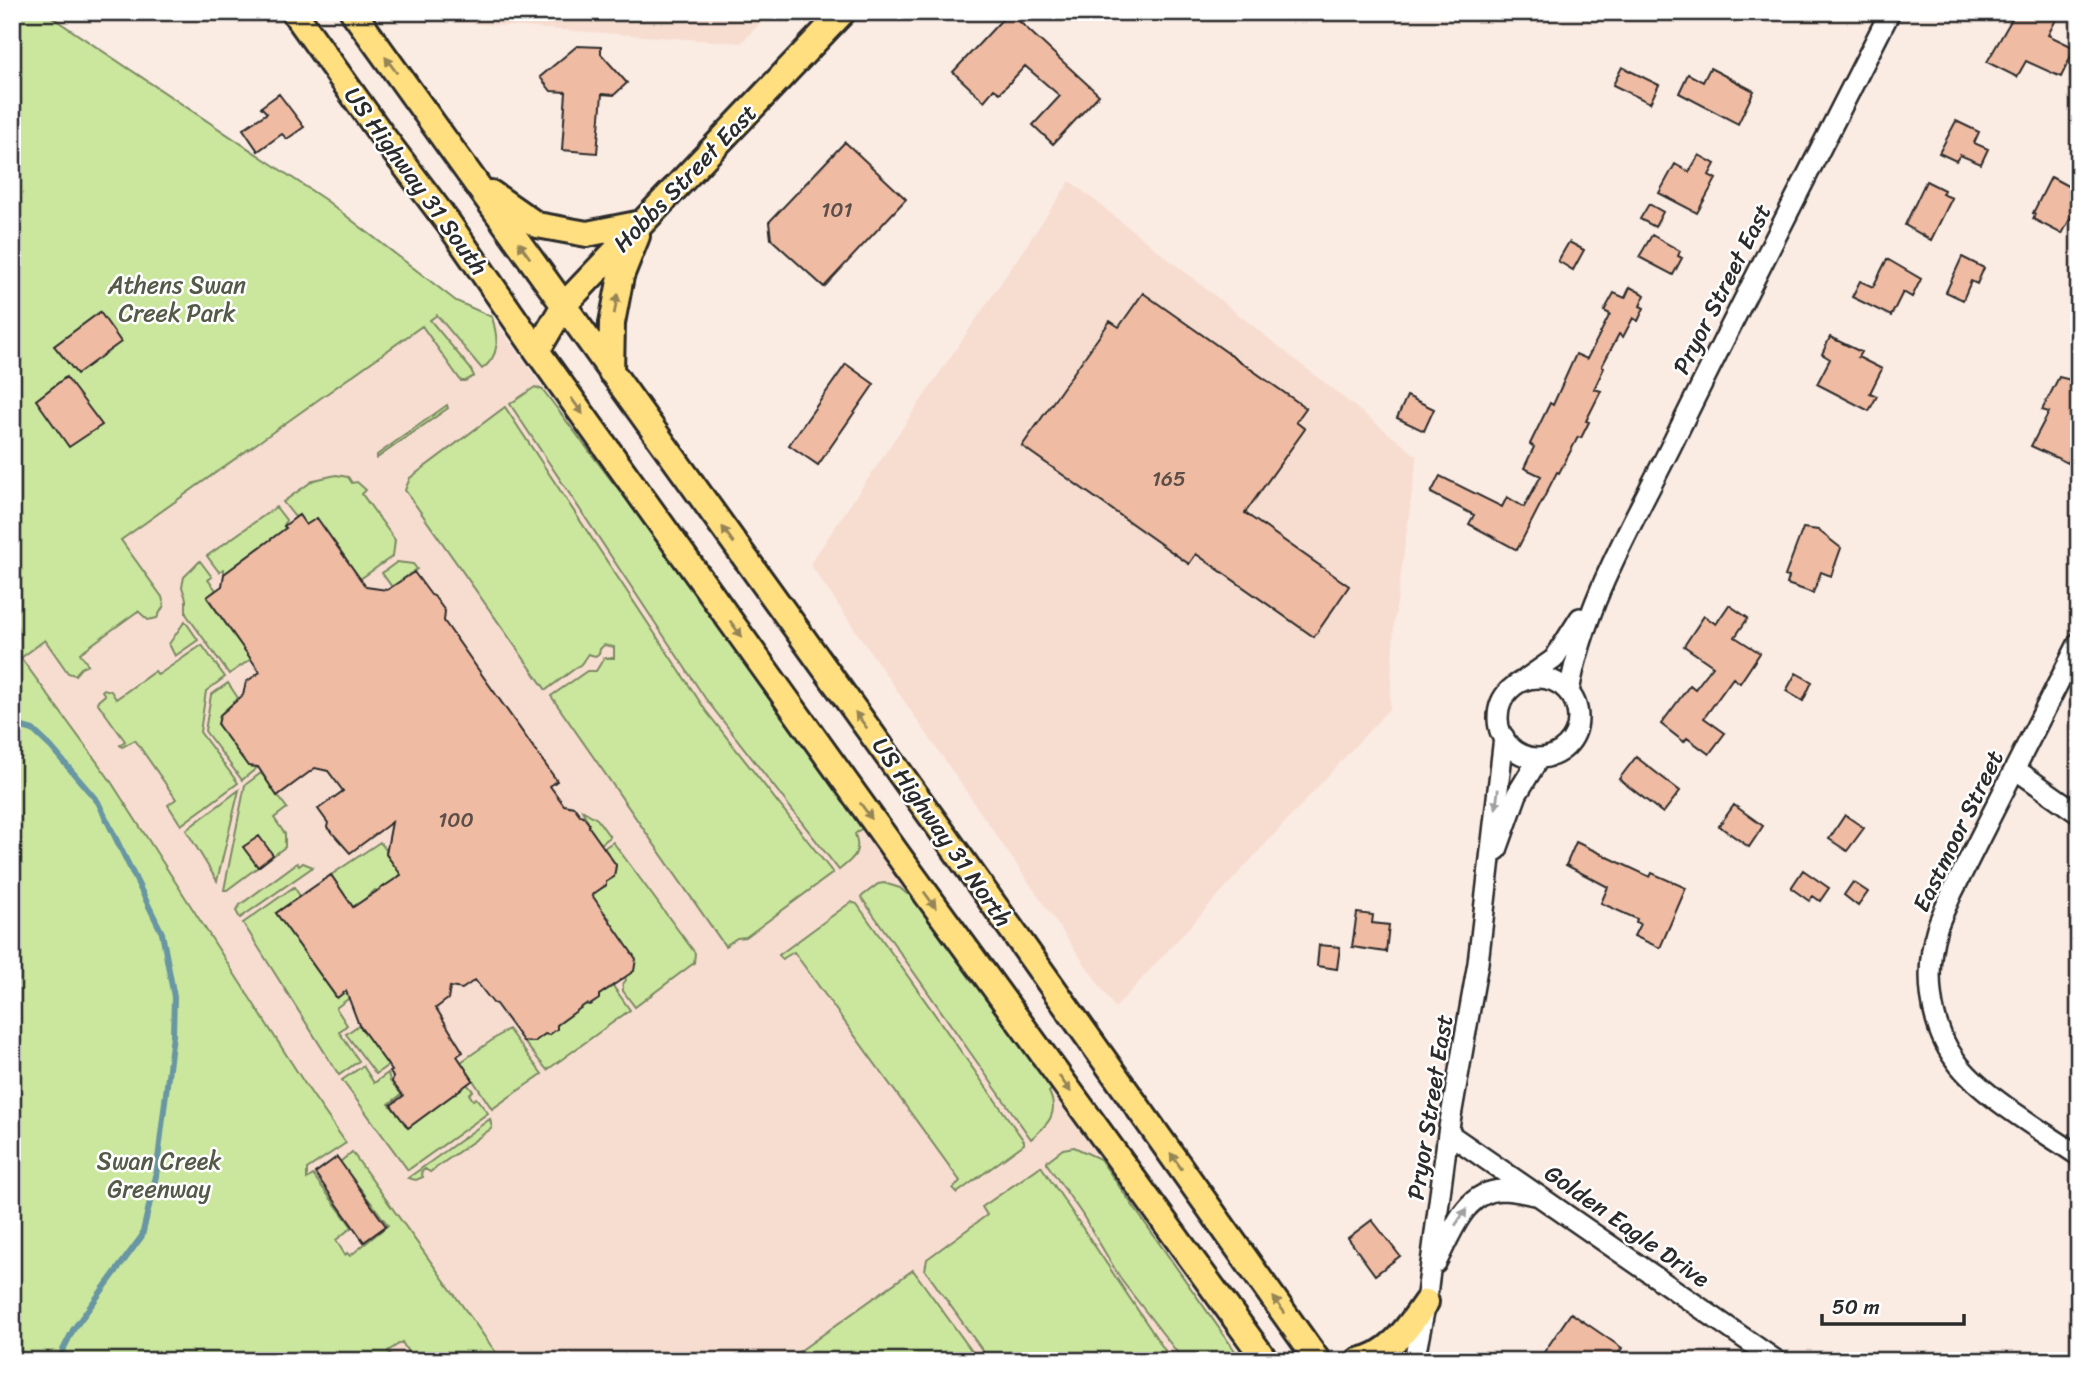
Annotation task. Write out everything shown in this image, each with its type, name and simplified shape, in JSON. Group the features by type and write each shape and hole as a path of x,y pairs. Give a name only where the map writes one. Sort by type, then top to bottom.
{"main road":[{"name":"US Highway 31 South","path":"294,12 449,224 537,351"},
{"name":"US Highway 31 South","path":"353,12 564,305"},
{"name":"Hobbs Street East","path":"537,351 564,305 843,12"},
{"path":"475,181 537,226 587,234 642,223"},
{"path":"611,372 612,323 621,276 642,223"},
{"name":"US Highway 31 North","path":"564,305 1313,1353"},
{"name":"US Highway 31 North","path":"537,351 903,862 1266,1361"},
{"path":"1358,1361 1369,1359 1402,1336 1426,1302"},
{"path":"1313,1353 1341,1361"}],"street":[{"name":"Pryor Street East","path":"1569,692 1580,641 1601,589 1890,12"},
{"name":"Pryor Street East","path":"1523,681 1554,659 1601,589"},
{"name":"Eastmoor Street","path":"2079,642 1952,894 1937,929 1930,978 1937,1028 1956,1062 1992,1096 2079,1156"},
{"path":"1535,677 1548,679 1560,683 1569,692 1578,712 1575,734 1560,751 1539,758 1519,753 1504,737 1500,727 1500,708 1507,694 1523,681 1535,677"},
{"name":"Pryor Street East","path":"1414,1361 1430,1277 1448,1133 1478,962 1504,737"},
{"name":"Pryor Street East","path":"1491,860 1502,841 1517,794 1539,758"},
{"path":"2015,769 2079,814"},
{"name":"Golden Eagle Drive","path":"1448,1133 1777,1361"},
{"path":"1430,1277 1461,1214 1479,1195 1502,1190 1540,1196"}],"shaded area":[{"path":"419,12 771,12 741,43 425,20"},
{"path":"1070,181 1417,456 1394,624 1390,708 1115,1008 810,564"},
{"path":"456,301 492,317 1246,1361 250,1361 12,664 135,575 121,540"}],"green space":[{"path":"12,12 44,12 327,201 456,301 492,317 496,332 495,352 482,369 437,315 430,320 474,376 461,381 422,326 121,540 162,597 164,605 157,618 148,620 138,611 80,653 88,665 75,675 68,673 45,640 21,658 108,777 307,1087 346,1143 307,1169 307,1179 313,1175 352,1227 336,1240 345,1255 347,1253 350,1256 388,1225 340,1162 352,1152 502,1361 399,1361 409,1354 402,1342 388,1351 395,1361 281,1361 283,1356 279,1353 274,1361 12,1361"},
{"path":"535,387 543,390 615,485 641,512 867,824 855,834 855,855 839,870 705,698 510,404"},
{"path":"447,405 448,408 377,458 377,455"},
{"path":"505,407 706,711 833,873 746,937 737,938 725,946 551,696 587,671 596,671 604,658 614,658 614,647 604,645 599,654 588,654 581,664 546,690 405,490 410,478"},
{"path":"336,475 348,477 352,483 357,482 366,490 362,494 395,540 393,556 360,579 317,518 306,525 299,515 295,517 283,502 314,480"},
{"path":"276,507 286,520 286,528 224,574 224,569 219,572 207,556"},
{"path":"200,561 212,577 208,580 216,590 207,598 251,659 229,674 186,614 186,599 182,587 184,577"},
{"path":"397,562 413,564 417,569 392,587 382,573"},
{"path":"185,621 198,640 175,656 169,644"},
{"path":"202,645 225,677 206,691 200,732 238,783 181,825 168,805 176,799 135,740 122,747 120,745 125,741 97,702 105,695 102,691 104,689 111,691 116,699 155,671 158,675"},
{"path":"228,683 238,698 220,715 218,725 248,765 258,767 242,780 205,731 211,695"},
{"path":"261,773 287,808 274,818 285,834 285,847 224,890 245,785"},
{"path":"239,790 217,881 186,830"},
{"path":"582,810 597,819 610,837 601,844 589,827"},
{"path":"380,842 386,855 402,874 379,891 375,890 354,909 331,875"},
{"path":"613,842 695,953 694,963 635,1007 623,991 626,980 610,919 589,895 606,886 606,882 614,877 616,865 604,848"},
{"path":"297,863 299,866 303,863 313,867 240,918 236,911 240,905"},
{"path":"878,884 900,888 907,894 915,893 1054,1087 1049,1092 1053,1107 1050,1119 1031,1139 861,897"},
{"path":"294,887 300,896 276,913 336,997 374,970 379,976 336,1008 347,1025 339,1032 359,1061 339,1075 243,923"},
{"path":"851,902 857,904 1024,1141 1024,1144 957,1193 953,1189 960,1181 794,952 782,959 779,955"},
{"path":"613,986 630,1010 547,1070 523,1041 534,1042 545,1034 549,1035 557,1029 557,1025 586,1004 591,1005 599,995"},
{"path":"359,1025 388,1065 376,1074 346,1034"},
{"path":"508,1029 542,1074 492,1109 461,1062"},
{"path":"363,1066 374,1083 388,1073 390,1081 402,1094 389,1104 408,1127 467,1084 473,1091 469,1094 473,1100 476,1098 488,1113 408,1170 342,1080"},
{"path":"490,1119 492,1128 430,1172 425,1169 421,1172 423,1177 416,1180 408,1178"},
{"path":"1074,1147 1100,1159 1242,1361 1184,1361 1122,1281 1082,1214 1047,1164 1047,1161 1063,1149"},
{"path":"1041,1166 1172,1361 990,1361 925,1270 927,1259 987,1215 982,1207"},
{"path":"913,1270 979,1361 786,1361"}],"building":[{"path":"1009,12 1099,95 1053,144 1033,125 1060,96 1025,66 1000,93 994,89 984,101 953,72"},
{"path":"2016,12 2060,12 2048,35 2075,48 2061,77 2026,61 2017,77 1987,62"},
{"path":"577,46 601,47 601,54 627,83 614,95 602,94 597,153 562,150 566,92 551,91 540,77"},
{"path":"1622,67 1659,85 1650,103 1613,85"},
{"path":"1710,68 1754,91 1738,124 1679,93 1688,74 1703,82"},
{"path":"279,94 304,127 287,139 282,134 258,151 243,129 267,113 261,107"},
{"path":"1956,121 1979,132 1974,143 1988,149 1981,164 1960,155 1956,161 1939,153"},
{"path":"845,142 906,199 824,287 771,239 769,222"},
{"path":"1699,155 1715,164 1709,175 1716,179 1697,213 1659,193 1675,164 1689,172"},
{"path":"2051,177 2077,191 2072,201 2079,204 2079,207 2062,234 2033,219 2033,213"},
{"path":"1926,181 1944,190 1942,194 1952,198 1931,240 1905,225"},
{"path":"1649,204 1663,212 1655,227 1640,219"},
{"path":"1652,235 1680,251 1678,256 1682,258 1673,275 1639,257"},
{"path":"1569,242 1584,250 1573,270 1558,261"},
{"path":"1962,257 1984,268 1977,284 1971,281 1963,300 1946,292"},
{"path":"1887,259 1921,279 1912,297 1903,292 1891,316 1852,297 1860,281 1873,287"},
{"path":"1630,287 1645,295 1640,306 1644,308 1638,321 1633,318 1623,337 1619,334 1602,366 1604,368 1594,389 1601,391 1586,421 1589,422 1559,473 1557,472 1517,550 1469,524 1474,515 1431,493 1440,476 1502,507 1507,497 1524,507 1541,476 1524,468 1534,447 1530,444 1550,403 1553,405 1576,354 1587,359 1610,314 1604,311 1614,293 1625,298"},
{"path":"1143,293 1306,408 1296,422 1305,429 1245,513 1349,586 1314,637 1196,554 1189,564 1022,446 1110,321 1119,327"},
{"path":"100,312 121,342 77,374 54,346"},
{"path":"1830,337 1861,352 1858,357 1882,369 1870,393 1877,396 1869,411 1817,384 1830,359 1822,354"},
{"path":"846,364 874,384 818,465 789,445"},
{"path":"66,377 102,425 69,447 36,400"},
{"path":"2059,377 2079,382 2079,442 2068,463 2031,446 2049,412 2042,410"},
{"path":"1407,396 1434,409 1424,431 1397,418"},
{"path":"299,515 306,525 317,518 366,587 387,590 414,572 434,596 445,611 444,621 557,781 550,786 564,805 574,807 583,816 616,865 614,877 592,895 636,959 634,971 599,995 599,999 590,1005 586,1004 557,1025 557,1029 549,1035 545,1034 534,1042 523,1041 475,980 462,989 450,987 448,999 436,1008 463,1052 457,1056 473,1080 408,1128 391,1105 403,1096 392,1082 392,1071 359,1025 346,991 337,998 276,913 331,875 353,907 401,875 386,854 392,822 350,853 327,827 328,823 318,809 343,791 328,771 315,768 277,796 258,767 248,766 218,725 220,715 243,695 246,682 260,672 207,597 222,586 224,574 286,528 284,526"},
{"path":"1803,528 1818,530 1841,548 1831,576 1821,572 1813,593 1787,584 1789,577 1785,576"},
{"path":"1729,605 1748,618 1735,637 1760,653 1740,683 1733,678 1704,718 1725,733 1709,754 1687,738 1684,742 1661,724 1690,685 1695,689 1713,666 1684,646 1704,616 1716,624"},
{"path":"1796,673 1812,682 1803,701 1786,691"},
{"path":"1636,757 1680,791 1663,813 1619,779"},
{"path":"1734,805 1763,826 1749,847 1719,826"},
{"path":"1845,815 1864,828 1847,851 1829,839"},
{"path":"259,836 273,855 258,867 243,847"},
{"path":"1576,842 1650,877 1652,873 1686,888 1660,948 1634,936 1640,924 1636,922 1637,919 1601,903 1608,887 1566,865"},
{"path":"1803,870 1829,888 1820,901 1813,896 1809,901 1791,888"},
{"path":"1853,882 1868,892 1858,906 1844,895"},
{"path":"1357,913 1373,915 1372,923 1389,925 1386,952 1352,947"},
{"path":"1319,945 1340,947 1337,969 1317,966"},
{"path":"337,1157 386,1226 364,1242 315,1173"},
{"path":"1372,1220 1400,1256 1375,1275 1348,1238"},
{"path":"1571,1313 1622,1348 1614,1361 1538,1361"}],"waterway":[{"path":"12,724 33,730 98,802 162,933 174,997 173,1035 156,1176 142,1236 73,1330 62,1352 61,1361"}],"park label":[{"name":"Athens Swan Creek Park","path":"177,299"},
{"name":"Swan Creek Greenway","path":"159,1175"}]}
